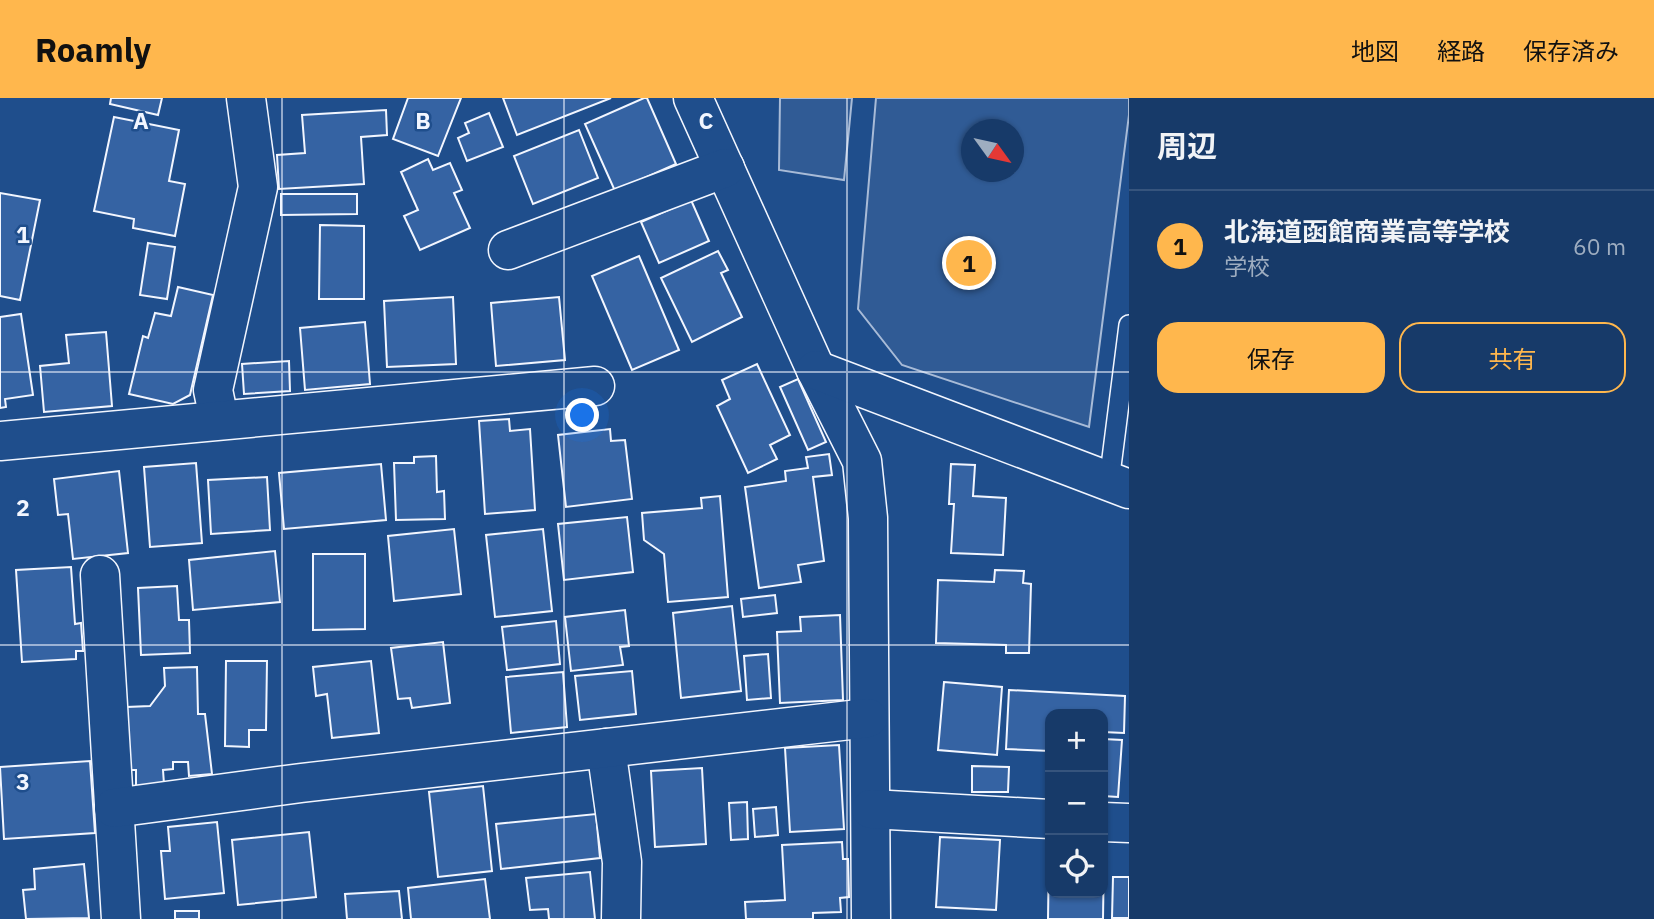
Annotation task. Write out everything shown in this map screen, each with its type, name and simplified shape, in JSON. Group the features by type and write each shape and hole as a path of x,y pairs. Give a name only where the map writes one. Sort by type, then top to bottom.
{"street":[{"path":"219,419 213,390 258,187 246,98"},
{"path":"693,98 816,370 862,460 869,518 871,919"},
{"path":"508,250 725,168"},
{"path":"816,370 1119,485"},
{"path":"0,441 595,386"},
{"path":"100,575 121,919"},
{"path":"114,808 302,783 868,718"},
{"path":"607,748 622,862 621,919"},
{"path":"871,809 1045,819"},
{"path":"1108,822 1129,823"}],"lane":[{"path":"1119,485 1129,325"}],"shaded area":[{"path":"780,98 852,98 844,180 779,170"},
{"path":"876,98 1129,98 1089,427 902,365 858,309"}],"building":[{"path":"111,98 162,98 158,115 110,104"},
{"path":"408,98 461,98 438,156 393,139"},
{"path":"503,98 611,98 517,135"},
{"path":"647,98 676,164 615,191 585,124"},
{"path":"386,110 387,135 361,137 364,184 279,189 277,155 305,153 302,115"},
{"path":"489,113 503,147 467,161 458,138 469,133 465,123"},
{"path":"114,117 179,130 169,181 185,184 175,236 133,228 134,219 94,211"},
{"path":"579,130 598,178 533,204 514,156"},
{"path":"428,159 433,170 450,163 462,190 454,193 470,228 420,250 404,216 418,210 401,172"},
{"path":"0,193 40,200 20,300 0,296"},
{"path":"281,194 357,194 357,214 281,215"},
{"path":"691,200 709,241 659,263 641,222"},
{"path":"320,225 364,226 364,299 319,299"},
{"path":"148,243 175,247 167,299 140,295"},
{"path":"718,251 728,270 721,273 742,317 692,342 661,278"},
{"path":"639,256 679,350 632,370 592,276"},
{"path":"178,287 213,295 190,395 173,404 129,394 143,336 148,338 155,313 171,316"},
{"path":"453,297 456,364 387,367 384,301"},
{"path":"559,297 565,360 496,366 491,303"},
{"path":"21,314 33,395 5,399 6,407 0,408 0,317"},
{"path":"365,322 370,384 305,390 300,328"},
{"path":"106,332 112,406 44,412 40,366 69,363 66,335"},
{"path":"289,361 290,391 244,394 242,364"},
{"path":"757,364 790,435 770,445 777,459 748,473 717,406 730,399 722,380"},
{"path":"798,379 826,442 808,450 780,387"},
{"path":"509,419 510,431 530,429 535,510 485,514 479,421"},
{"path":"610,429 611,441 625,440 632,499 566,507 558,435"},
{"path":"829,454 832,475 813,477 824,561 798,565 801,582 759,588 745,487 786,481 785,471 808,468 806,457"},
{"path":"436,456 437,492 444,491 445,519 396,520 394,463 414,463 414,457"},
{"path":"196,463 202,543 150,547 144,467"},
{"path":"381,464 386,520 284,529 279,473"},
{"path":"951,464 975,465 973,496 1006,498 1003,555 951,553 954,504 949,504"},
{"path":"119,471 128,553 73,559 68,514 58,515 54,479"},
{"path":"267,477 270,530 211,534 208,480"},
{"path":"720,496 728,597 668,602 664,554 644,540 642,513 702,508 701,498"},
{"path":"627,517 633,572 564,580 558,524"},
{"path":"454,529 461,594 394,601 388,536"},
{"path":"543,529 552,611 495,617 486,535"},
{"path":"275,551 280,602 193,610 189,560"},
{"path":"313,554 365,554 365,629 313,630"},
{"path":"71,567 75,624 81,623 83,651 76,651 76,659 22,662 16,570"},
{"path":"995,570 1024,571 1023,583 1031,584 1029,653 1006,653 1006,645 936,643 938,580 994,582"},
{"path":"177,586 179,620 189,620 190,653 141,655 138,588"},
{"path":"775,595 777,613 743,617 741,599"},
{"path":"732,606 741,691 681,698 673,613"},
{"path":"625,610 629,646 620,647 623,665 571,671 565,617"},
{"path":"840,615 843,700 780,703 777,632 801,631 800,617"},
{"path":"556,621 560,664 507,670 502,627"},
{"path":"443,642 450,703 412,708 410,698 398,699 391,648"},
{"path":"768,654 771,698 747,700 744,656"},
{"path":"226,661 267,661 266,730 249,730 249,747 225,746"},
{"path":"371,661 379,733 332,738 327,694 316,696 313,667"},
{"path":"197,667 198,714 205,714 212,774 189,776 188,762 173,762 173,769 163,770 164,784 136,786 136,770 130,770 127,707 150,706 165,686 164,668"},
{"path":"632,671 636,714 580,720 575,676"},
{"path":"563,672 567,727 511,733 506,677"},
{"path":"944,682 1002,687 997,755 938,750"},
{"path":"1009,690 1125,696 1124,733 1108,732 1108,709 1045,709 1045,751 1006,749"},
{"path":"1108,739 1122,740 1118,797 1108,796"},
{"path":"839,745 844,829 790,832 785,748"},
{"path":"90,761 95,833 4,839 0,767"},
{"path":"972,766 1009,767 1008,792 972,792"},
{"path":"702,768 706,844 655,847 651,771"},
{"path":"483,786 492,871 438,877 429,792"},
{"path":"747,802 748,839 731,840 729,803"},
{"path":"776,807 778,835 755,837 753,809"},
{"path":"596,814 600,858 501,869 496,824"},
{"path":"217,822 224,893 165,899 161,851 170,851 168,827"},
{"path":"309,832 316,897 238,905 232,840"},
{"path":"940,837 1000,840 996,910 936,907"},
{"path":"842,842 843,859 848,859 849,897 840,898 841,912 813,913 813,919 746,919 745,902 785,900 782,845"},
{"path":"84,864 89,918 26,919 23,890 35,889 34,869"},
{"path":"590,872 595,919 549,919 548,909 530,910 526,878"},
{"path":"1113,877 1129,877 1129,918 1112,918"},
{"path":"485,879 490,919 411,919 408,888"},
{"path":"399,891 402,919 347,919 345,894"},
{"path":"1048,898 1103,898 1103,919 1048,919"},
{"path":"175,911 199,911 199,919 175,919"}],"place":[{"name":"北海道函館商業高等学校","path":"969,263"}]}
